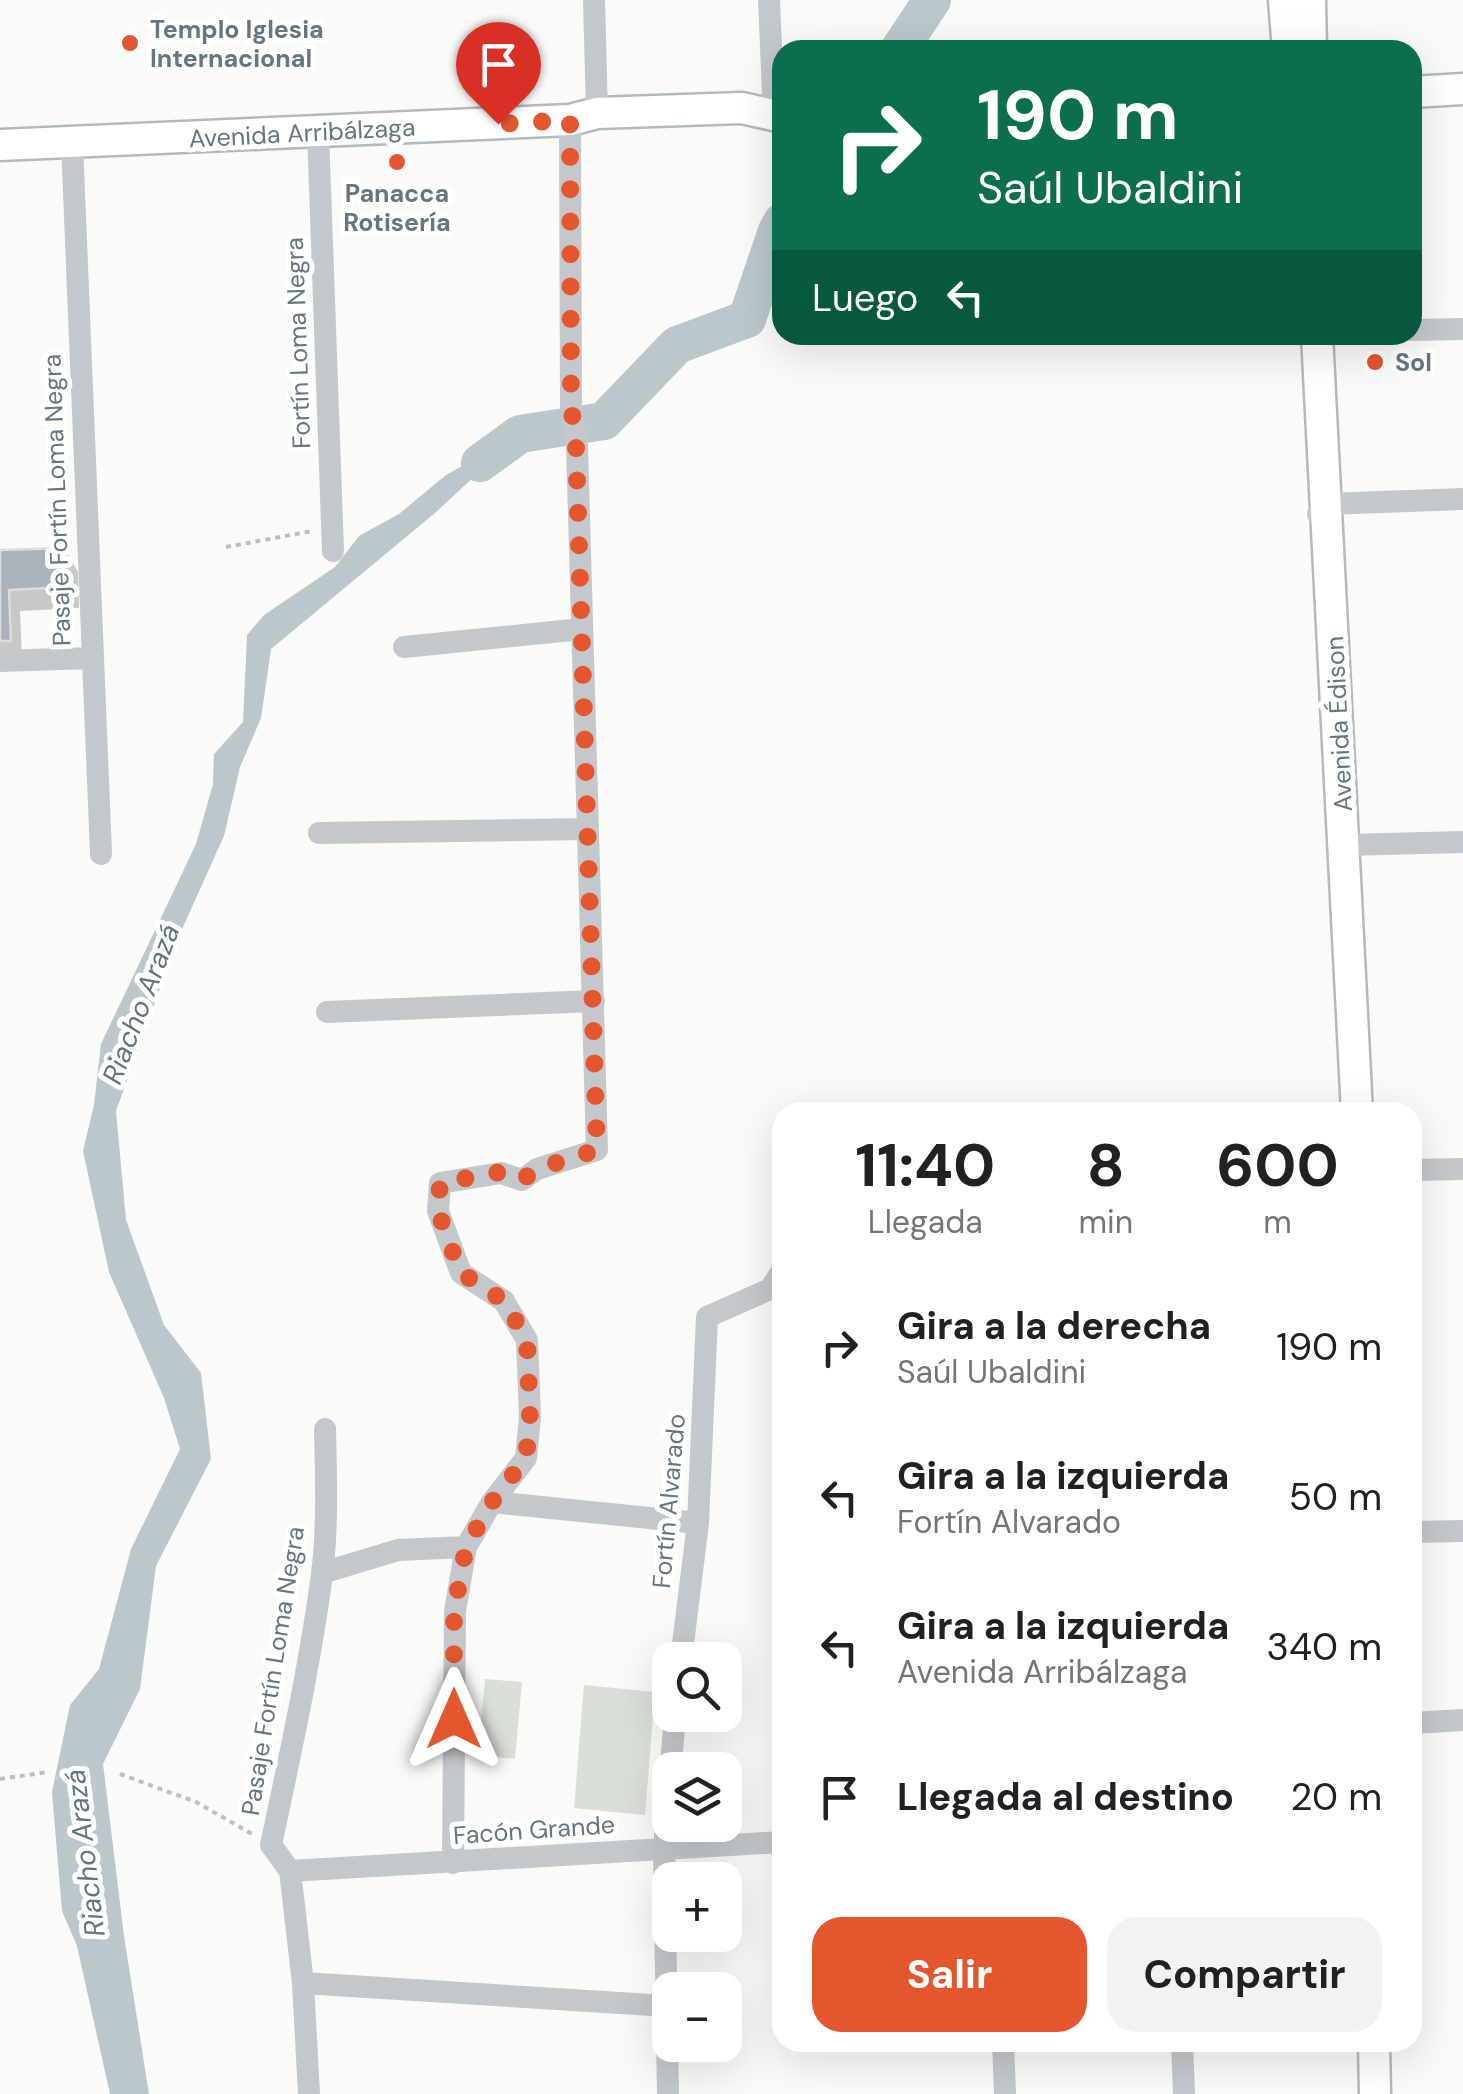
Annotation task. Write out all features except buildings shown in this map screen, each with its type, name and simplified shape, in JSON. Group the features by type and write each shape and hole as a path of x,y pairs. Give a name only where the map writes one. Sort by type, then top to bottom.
{"main road":[{"path":"1284,0 1287,40"},
{"path":"1310,0 1311,40"},
{"path":"1422,91 1463,89"},
{"name":"Avenida Arribálzaga","path":"0,145 742,108 772,116"},
{"name":"Avenida Édison","path":"1307,345 1346,845 1357,1102"},
{"name":"Avenida Édison","path":"1317,345 1344,1102"},
{"path":"1360,2052 1360,2094"},
{"path":"1374,2052 1375,2094"}],"street":[{"path":"453,1864 454,1611 466,1547 492,1502 526,1458 530,1418 527,1340 504,1301 460,1272 438,1211 440,1183 500,1172 522,1180 537,1169 597,1150 576,445 571,405 583,116 594,0"},
{"path":"769,0 772,40"},
{"name":"Fortín Loma Negra","path":"318,132 332,539"},
{"name":"Pasaje Fortín Loma Negra","path":"72,144 101,854"},
{"path":"1422,330 1463,329"},
{"path":"1321,510 1463,499"},
{"path":"404,647 582,629"},
{"path":"0,661 91,658"},
{"path":"319,833 585,829"},
{"path":"1346,845 1463,842"},
{"path":"327,1012 594,1000"},
{"path":"1422,1170 1463,1169"},
{"name":"Fortín Alvarado","path":"683,1642 698,1523 707,1317 772,1286"},
{"name":"Pasaje Fortín Loma Negra","path":"309,2094 303,1983 290,1871 272,1845 322,1573 326,1429"},
{"path":"492,1502 698,1523"},
{"path":"1422,1532 1463,1530"},
{"path":"322,1573 398,1550 466,1547"},
{"path":"1422,1722 1463,1720"},
{"path":"667,1972 664,1848 674,1732"},
{"name":"Facón Grande","path":"290,1871 772,1843"},
{"path":"303,1983 652,2005"},
{"path":"1004,2052 1005,2094"},
{"path":"1182,2052 1184,2094"},
{"path":"668,2062 668,2094"}],"path":[{"path":"226,547 332,539"},
{"path":"0,1778 48,1772"},
{"path":"120,1774 196,1802 272,1845"}],"shaded area":[{"path":"485,1679 522,1682 515,1759 478,1755"},
{"path":"584,1685 652,1692 645,1815 574,1808"}],"water":[{"path":"520,434 435,513 271,649 261,718 240,767 224,836 178,938 116,1111 126,1220 164,1325 201,1373 211,1459 156,1566 140,1689 103,1764 149,2094 110,2094 77,1946 62,1911 52,1792 70,1705 99,1669 131,1549 180,1449 164,1398 109,1272 83,1151 94,1105 101,1044 196,844 213,784 214,754 243,722 247,635 264,615 335,567 359,536 399,514 446,475"}],"waterway":[{"name":"Riacho Arazá","path":"906,40 932,0"},
{"name":"Riacho Arazá","path":"480,463 520,434 604,421 677,345 747,319 772,246"}],"place":[{"name":"Templo Iglesia Internacional","path":"130,43"},
{"name":"Panacca Rotisería","path":"397,162"},
{"name":"Sol","path":"1375,362"}],"route":[{"path":"454,1719 454,1611 466,1547 492,1502 526,1458 530,1418 527,1340 504,1301 460,1272 438,1211 440,1183 500,1172 522,1180 537,1169 597,1150 576,445 571,405 570,120 498,124"}]}
